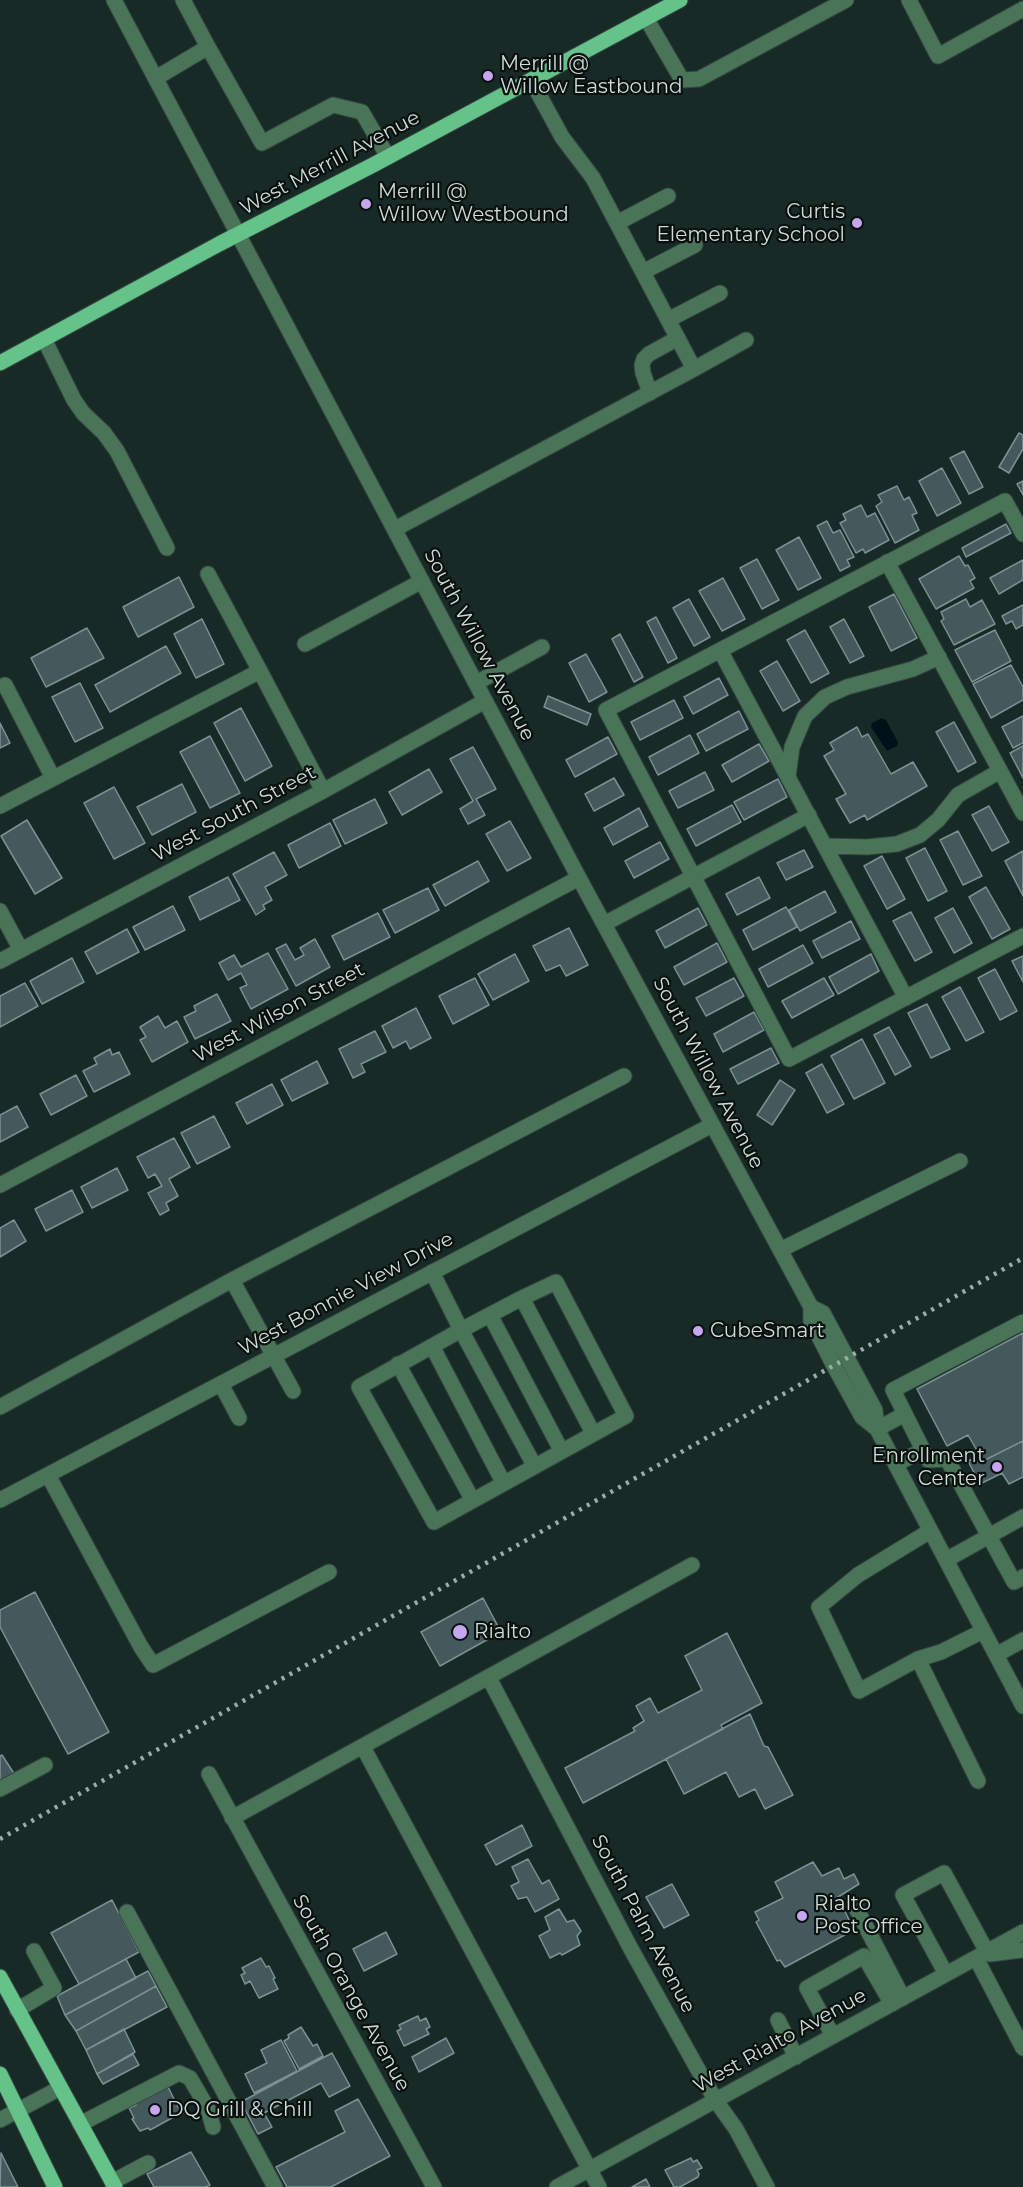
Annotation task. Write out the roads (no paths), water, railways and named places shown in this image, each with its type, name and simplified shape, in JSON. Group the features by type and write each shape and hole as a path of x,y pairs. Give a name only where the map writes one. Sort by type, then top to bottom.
{"main road":[{"name":"West Merrill Avenue","path":"0,363 680,0"},
{"path":"0,1977 113,2185"},
{"path":"0,2074 56,2187"}],"street":[{"name":"South Willow Avenue","path":"114,0 579,878 811,1307 811,1321 834,1366 862,1418 877,1429 1023,1706"},
{"path":"183,0 262,143 333,105 362,112 388,157"},
{"path":"646,18 682,80 699,79 846,0"},
{"path":"909,0 938,56 1023,9"},
{"path":"156,78 208,47"},
{"path":"531,80 562,137 593,178 694,369"},
{"path":"617,223 668,196"},
{"path":"643,272 695,245"},
{"path":"669,320 720,293"},
{"path":"650,393 643,373 644,359 678,338"},
{"path":"44,339 74,400 117,451 167,548"},
{"path":"395,529 746,340"},
{"path":"1023,534 1005,501 606,710 789,1059 1023,936"},
{"path":"888,562 1023,813"},
{"path":"208,574 323,791"},
{"path":"305,644 422,581"},
{"path":"476,683 542,646"},
{"path":"720,650 906,998"},
{"path":"788,777 792,747 805,716 825,697 847,687 913,669 939,657"},
{"path":"0,806 260,671"},
{"path":"5,685 53,778"},
{"name":"West South Street","path":"0,961 323,791 485,701"},
{"path":"825,846 867,847 897,844 920,835 938,820 958,795 1000,771"},
{"path":"604,924 808,815"},
{"name":"West Wilson Street","path":"0,1185 579,878"},
{"path":"0,911 21,950"},
{"path":"0,1407 232,1280 624,1076"},
{"name":"West Bonnie View Drive","path":"0,1500 712,1125"},
{"path":"780,1250 960,1161"},
{"path":"432,1272 534,1465"},
{"path":"232,1280 292,1391"},
{"path":"556,1282 626,1416 434,1522 359,1387 490,1315 556,1282"},
{"path":"522,1298 593,1433"},
{"path":"490,1315 561,1450"},
{"path":"1023,1322 893,1390 928,1460 947,1459 1014,1582 1023,1577"},
{"path":"432,1346 503,1482"},
{"path":"398,1364 472,1499"},
{"path":"221,1384 240,1418"},
{"path":"877,1429 905,1414"},
{"path":"896,1464 923,1450"},
{"path":"48,1475 153,1665 329,1572"},
{"path":"946,1560 1023,1518"},
{"path":"930,1531 858,1575 819,1608 859,1691 918,1659 941,1652 983,1631"},
{"path":"232,1818 692,1565"},
{"path":"996,1655 1023,1640"},
{"path":"918,1659 978,1781"},
{"name":"South Palm Avenue","path":"489,1677 626,1940 716,2101 736,2129 767,2187"},
{"path":"363,1747 599,2187"},
{"path":"0,1789 45,1765"},
{"name":"South Orange Avenue","path":"209,1774 434,2187"},
{"path":"946,1974 903,1895 944,1874 1023,2048"},
{"path":"854,1904 898,2001"},
{"path":"127,1912 275,2187"},
{"name":"West Rialto Avenue","path":"557,2187 1023,1932"},
{"path":"981,1955 1023,1950"},
{"path":"17,2010 54,1988 34,1951"},
{"path":"833,2036 807,1988 864,1956 898,2001"},
{"path":"778,2020 796,2056"},
{"path":"80,2124 179,2073 190,2078 208,2109 213,2127"},
{"path":"0,2120 60,2088"},
{"path":"113,2185 148,2163"}],"water":[{"path":"882,718 886,720 898,742 897,746 887,751 871,727 872,723"}],"railway":[{"path":"0,1839 1023,1258"}],"place":[{"name":"Merrill @ Willow Eastbound","path":"488,76"},
{"name":"Merrill @ Willow Westbound","path":"366,204"},
{"name":"Curtis Elementary School","path":"857,223"},
{"name":"CubeSmart","path":"698,1331"},
{"name":"Enrollment Center","path":"997,1467"},
{"name":"Rialto","path":"460,1632"},
{"name":"Rialto Post Office","path":"802,1916"},
{"name":"DQ Grill & Chill","path":"155,2110"}]}
